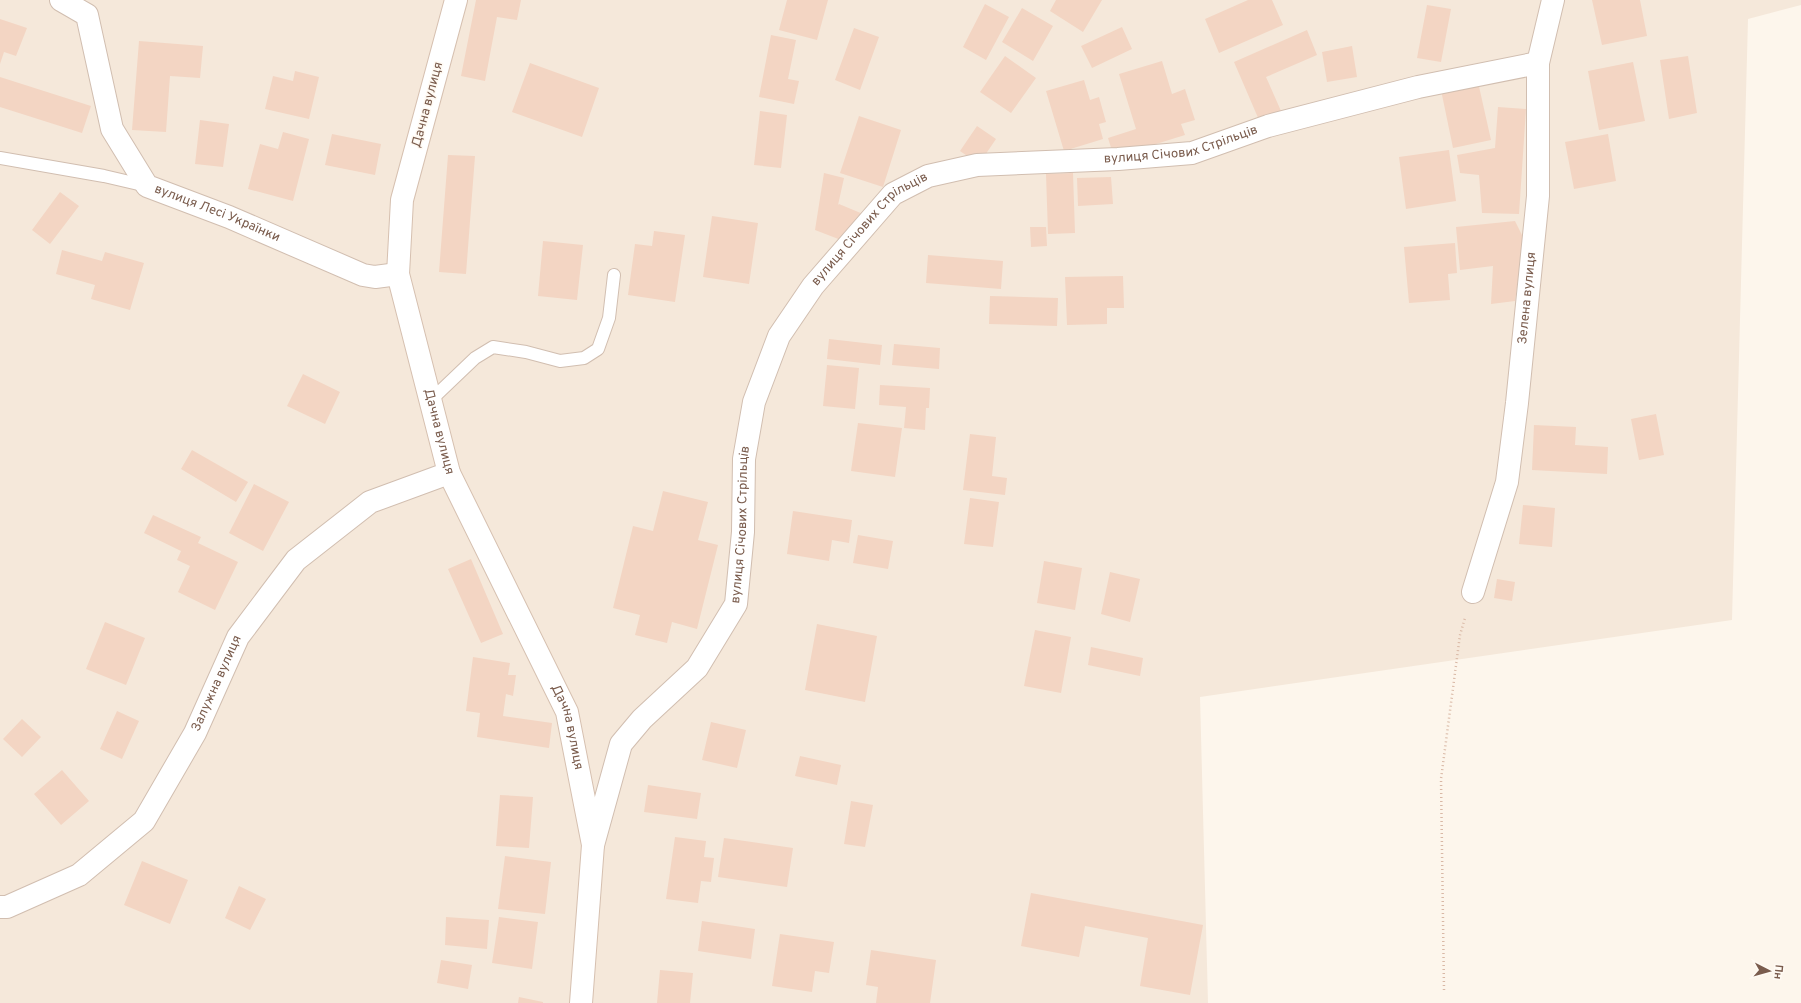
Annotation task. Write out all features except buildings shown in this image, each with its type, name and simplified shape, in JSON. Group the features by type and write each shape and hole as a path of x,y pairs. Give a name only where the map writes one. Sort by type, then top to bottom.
{"street":[{"name":"вулиця Лесі Українки","path":"61,0 87,15 112,129 147,186 229,217 363,275 375,277 398,274"},
{"name":"Дачна вулиця","path":"456,0 402,200 398,274 450,473 567,712 593,845"},
{"name":"Зелена вулиця","path":"1473,592 1507,482 1517,403 1538,196 1538,63 1553,0"},
{"name":"вулиця Січових Стрільців","path":"593,845 621,744 642,719 698,668 736,604 743,532 744,459 754,402 779,336 813,286 893,194 928,176 977,166 1118,159 1192,153 1268,126 1418,87 1538,63"},
{"name":"Залужна вулиця","path":"0,907 7,907 79,875 144,821 195,733 238,637 296,560 370,502 450,473"},
{"path":"581,1003 593,845"}],"lane":[{"path":"0,158 104,176 147,186"},
{"path":"431,400 475,358 493,347 526,352 560,361 584,358 598,349 609,318 614,275"}],"path":[{"path":"1444,990 1441,779 1460,635 1473,592"}],"shaded area":[{"path":"0,0 1801,0 1801,5 1748,19 1732,620 1200,697 1208,1003 0,1003"}]}
